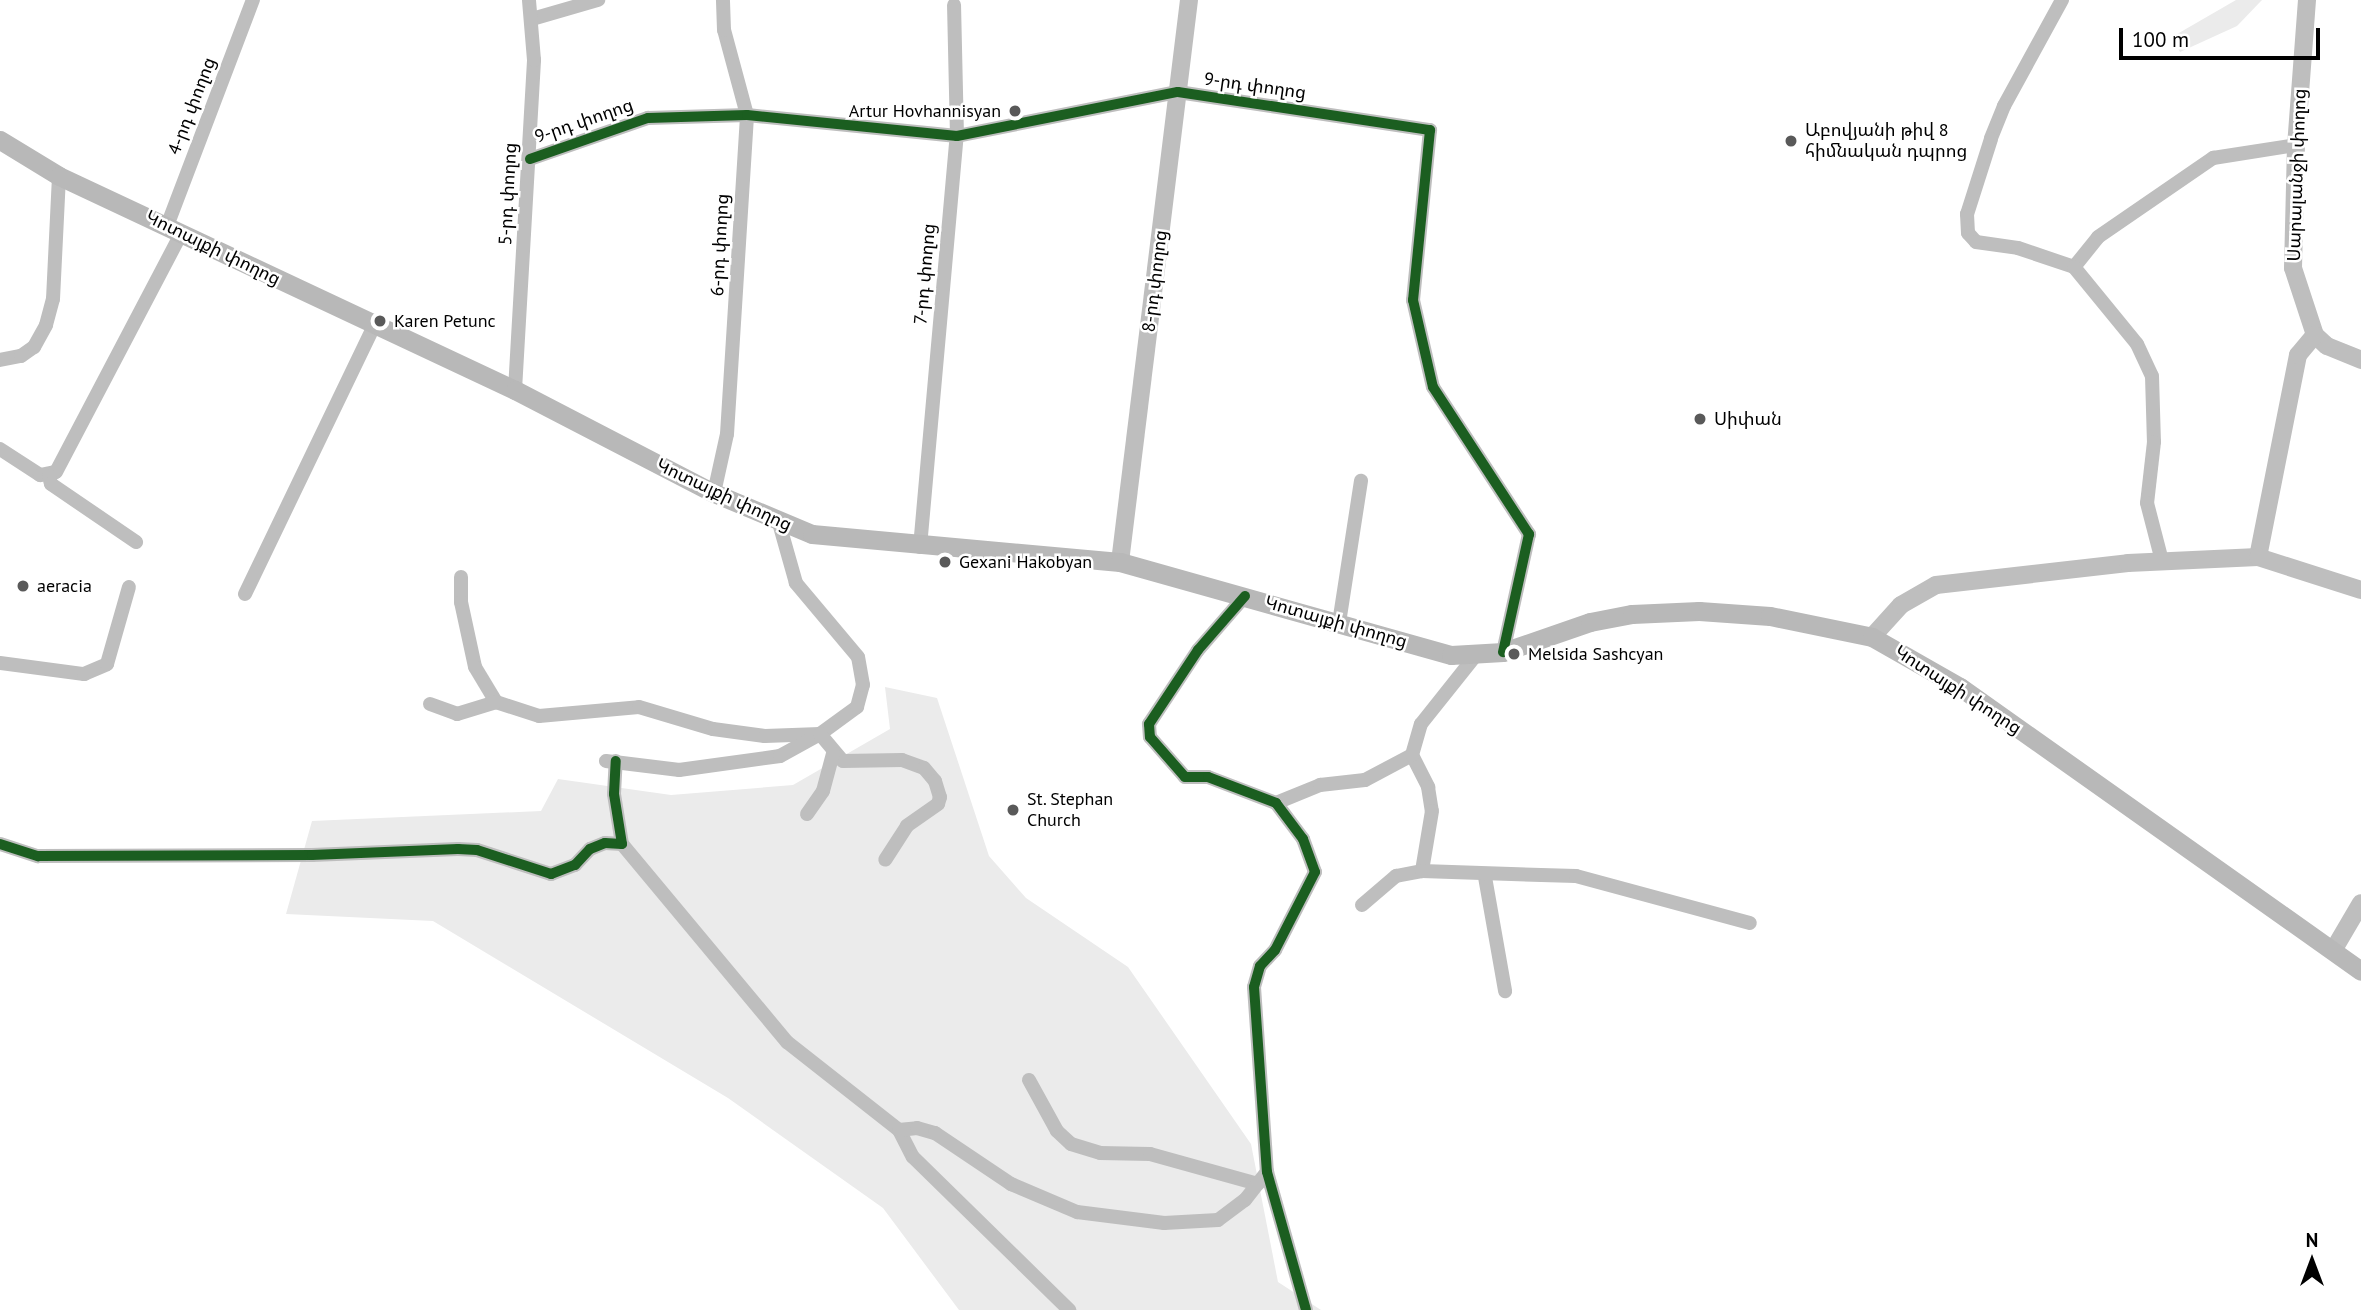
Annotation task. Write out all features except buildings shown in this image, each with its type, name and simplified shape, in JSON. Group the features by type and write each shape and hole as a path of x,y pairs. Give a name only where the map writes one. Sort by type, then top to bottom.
{"main road":[{"name":"Կոտայքի փողոց","path":"0,140 59,176 515,390 714,493 779,523 812,534 920,547 1120,562 1451,655 1503,652 1590,621 1686,611 1770,616 1872,637 1960,687 2334,949 2361,971"}],"street":[{"name":"4-րդ փողոց","path":"49,476 56,471 174,230 253,0"},
{"name":"5-րդ փողոց","path":"515,390 530,159 532,19 529,0"},
{"path":"532,19 598,0"},
{"name":"6-րդ փողոց","path":"714,493 727,434 747,115 724,30 723,0"},
{"name":"8-րդ փողոց","path":"1120,562 1189,0"},
{"path":"2062,0 2004,106 1967,214 1968,233 1985,245 2018,248 2074,267 2137,344 2152,376 2154,442 2147,503 2162,561"},
{"name":"Սարալանջի փողոց","path":"2306,0 2291,251 2298,289 2315,335"},
{"name":"7-րդ փողոց","path":"920,547 957,136 954,5"},
{"name":"9-րդ փողոց","path":"530,159 648,118 747,115 957,136 1178,92 1430,130 1413,300 1433,387 1529,534 1503,652"},
{"path":"2074,267 2098,237 2213,158 2296,145"},
{"path":"0,360 21,356 34,346 46,325 53,299 59,176"},
{"path":"245,594 374,326"},
{"path":"2258,557 2298,355 2315,335 2327,346 2361,360"},
{"path":"0,449 49,476 51,484 136,542"},
{"path":"1339,623 1361,481"},
{"path":"779,523 796,583 858,657 861,676 857,707 820,734 780,756 679,770 611,761 622,844 787,1042 899,1130 913,1157 1069,1310"},
{"path":"1872,637 1901,605 1936,585 2162,561 2258,557 2361,590"},
{"path":"461,577 461,602 475,667 496,702"},
{"path":"0,663 84,674 107,664 129,587"},
{"path":"1245,596 1198,650 1156,712 1149,724 1150,737 1185,777 1208,777 1276,803 1303,839 1315,872 1276,950 1260,967 1254,986 1267,1172 1306,1310"},
{"path":"1422,872 1432,811 1428,787 1412,755 1421,724 1476,655"},
{"path":"430,704 457,714 496,702 539,716 639,707 713,729 765,736 820,734"},
{"path":"820,734 833,753 843,761 902,760 924,768 935,781 938,804 908,826 885,860"},
{"path":"807,814 823,791 833,753"},
{"path":"1276,803 1320,785 1365,780 1412,755"},
{"path":"0,844 38,856 312,855 477,850 551,874 575,865 590,849 605,843 622,844"},
{"path":"1362,905 1396,876 1422,872 1485,877 1576,876 1750,923"},
{"path":"1485,877 1505,991"},
{"path":"2334,949 2361,903"},
{"path":"1029,1080 1057,1131 1071,1144 1100,1153 1150,1154 1258,1184"},
{"path":"899,1130 916,1128 935,1133 1011,1184 1077,1212 1164,1223 1219,1220 1258,1184 1267,1172"}],"shaded area":[{"path":"2236,0 2262,0 2237,26 2180,52 2172,37"},
{"path":"885,687 937,698 989,856 1026,898 1128,967 1251,1144 1278,1282 1321,1310 959,1310 883,1208 728,1098 433,921 286,914 312,821 541,811 558,779 671,795 793,785 890,729"}],"cycle path":[{"path":"530,159 648,118 747,115 957,136 1178,92 1430,130 1413,300 1433,387 1529,534 1503,652"},
{"path":"1245,596 1198,650 1149,724 1150,737 1185,777 1208,777 1276,803 1303,839 1315,872 1275,950 1260,966 1254,987 1267,1172 1306,1310"},
{"path":"0,844 38,856 312,855 477,850 551,874 575,865 590,849 605,843 622,844 614,794 616,761"}],"place":[{"name":"Artur Hovhannisyan","path":"1015,111"},
{"name":"Աբովյանի թիվ 8 հիմնական դպրոց","path":"1791,141"},
{"name":"Karen Petunc","path":"380,321"},
{"name":"Սիփան","path":"1700,419"},
{"name":"Gexani Hakobyan","path":"945,562"},
{"name":"aeracia","path":"23,586"},
{"name":"Melsida Sashcyan","path":"1514,654"},
{"name":"St. Stephan Church","path":"1013,810"}]}
